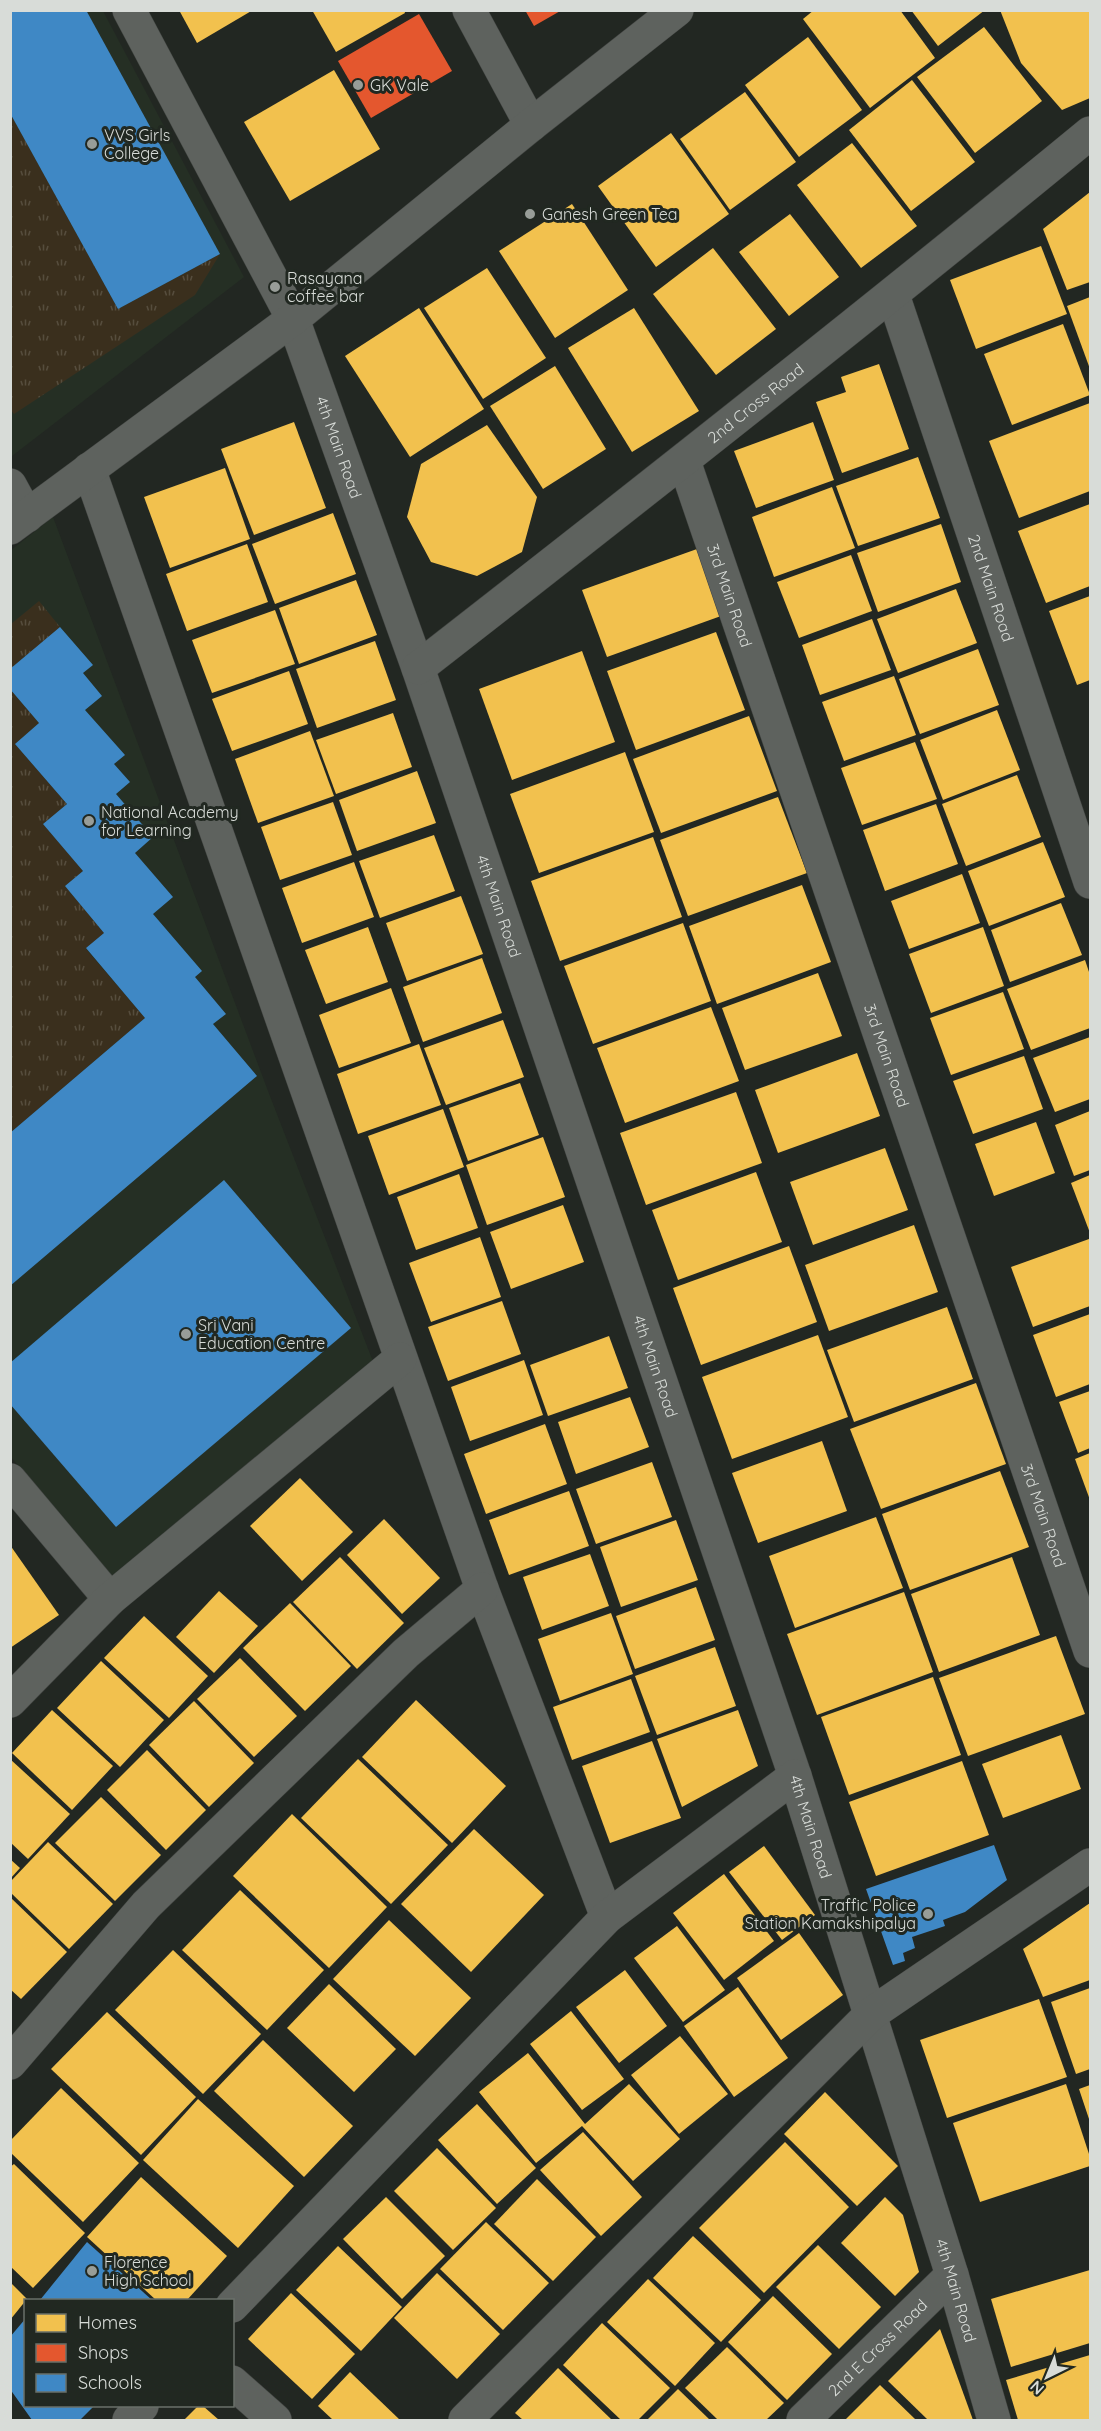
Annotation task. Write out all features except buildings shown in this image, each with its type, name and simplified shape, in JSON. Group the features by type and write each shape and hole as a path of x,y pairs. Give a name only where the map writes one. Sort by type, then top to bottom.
{"street":[{"name":"4th Main Road","path":"129,10 293,319 418,668 795,1776 952,2275 994,2421"},
{"path":"469,10 531,124"},
{"path":"10,486 19,522 293,319 531,124 676,10"},
{"name":"2nd Cross Road","path":"418,668 893,295 1090,134"},
{"name":"2nd Main Road","path":"893,295 1090,882"},
{"name":"3rd Main Road","path":"684,461 1090,1652"},
{"path":"89,469 482,1589 607,1917"},
{"path":"10,1701 110,1599 400,1359"},
{"path":"10,1480 110,1599"},
{"path":"10,2063 146,1905 406,1653 482,1589"},
{"path":"234,2304 607,1917 795,1776"},
{"path":"465,2421 871,2014 1090,1865"},
{"name":"2nd E Cross Road","path":"803,2421 952,2275"},
{"path":"234,2384 275,2421"},
{"path":"129,2421 141,2407"}],"shaded area":[{"name":"VVS Girls College","path":"10,11 103,11 244,277 12,456"},
{"path":"53,517 268,1091 374,1364 111,1578 11,1457 10,551"}],"green space":[{"path":"10,113 118,309 220,254 195,295 14,414 10,409"},
{"path":"39,601 60,627 11,669 11,624"},
{"path":"10,689 39,723 15,744 67,804 43,824 83,871 65,886 104,933 86,949 145,1018 10,1133"}],"place":[{"name":"GK Vale","path":"358,85"},
{"name":"VVS Girls College","path":"92,144"},
{"name":"Ganesh Green Tea","path":"530,214"},
{"name":"Rasayana coffee bar","path":"275,287"},
{"name":"National Academy for Learning","path":"89,821"},
{"name":"Sri Vani Education Centre","path":"186,1334"},
{"name":"Traffic Police Station Kamakshipalya","path":"928,1914"},
{"name":"Florence High School","path":"92,2271"}]}
